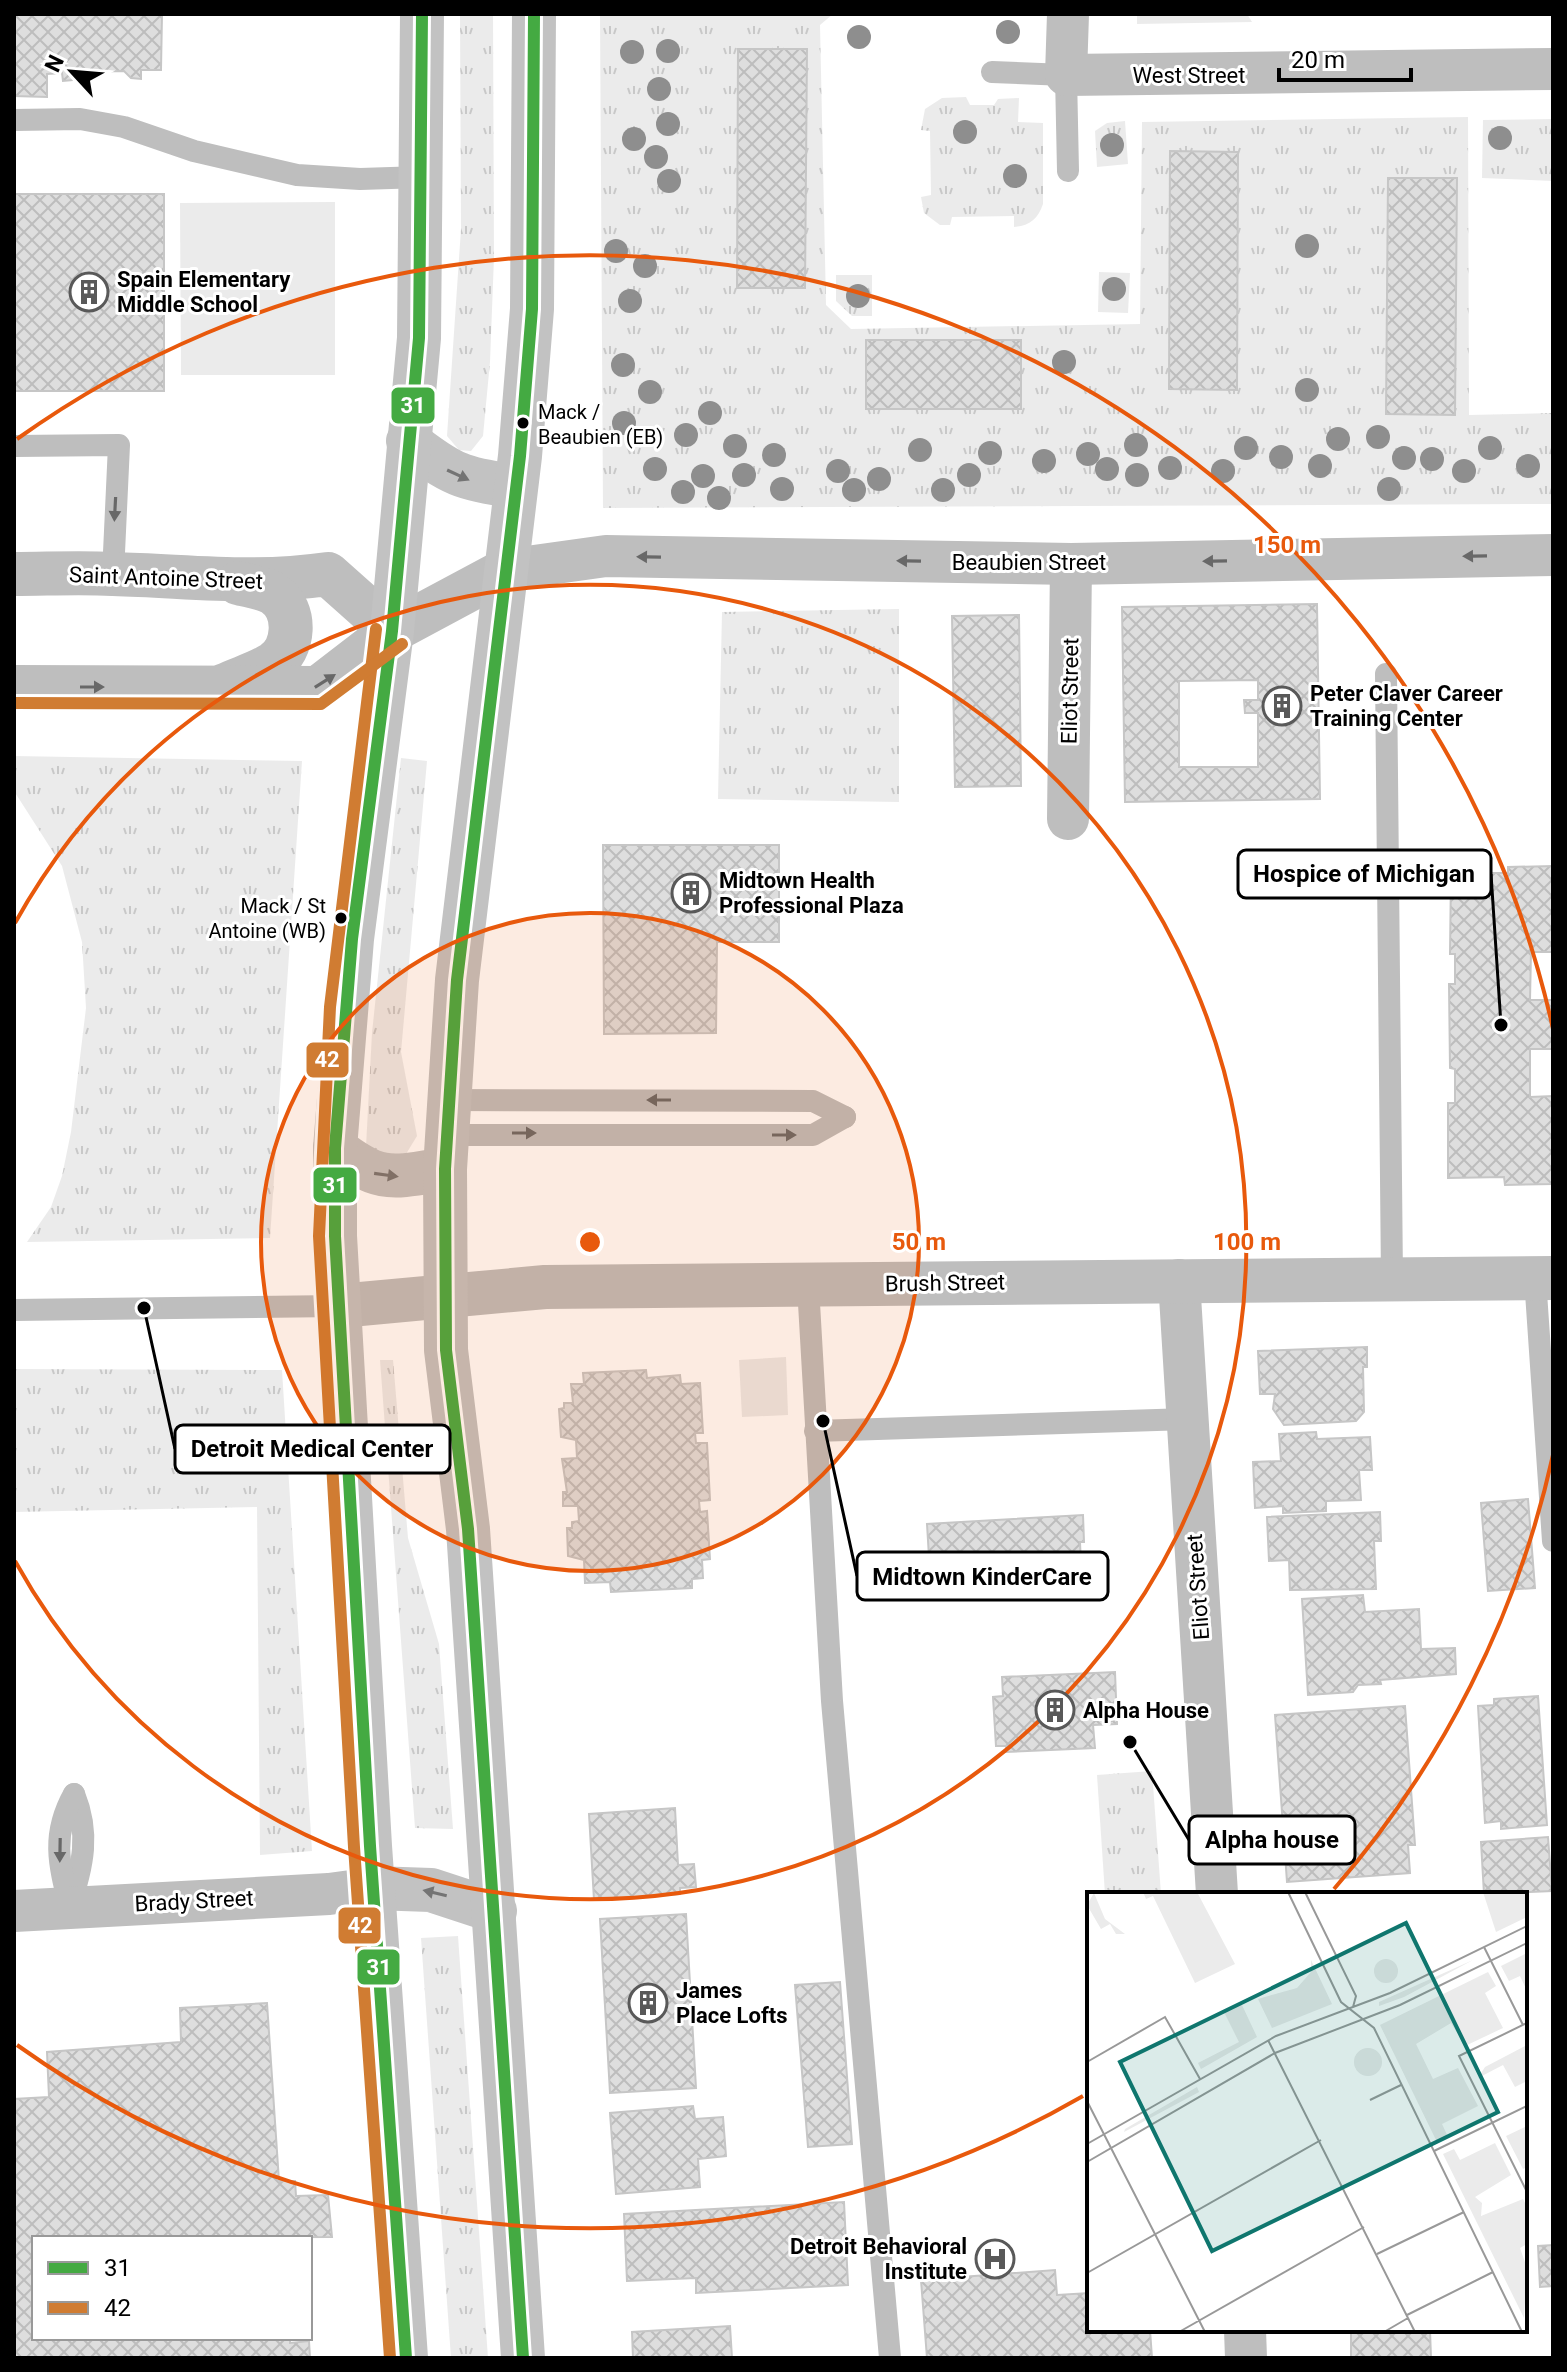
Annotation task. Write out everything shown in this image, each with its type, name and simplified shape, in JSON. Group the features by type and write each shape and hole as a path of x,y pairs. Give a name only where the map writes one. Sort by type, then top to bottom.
{"main road":[{"path":"406,2358 373,1888 339,1306 335,1148 352,939 392,631 419,338 422,14"},
{"path":"523,2358 468,1529 446,1350 445,1298 446,1134 462,933 516,486 532,309 534,14"},
{"path":"408,441 441,467 469,481 516,486"},
{"path":"335,1148 364,1171 393,1178 446,1134"},
{"path":"373,1888 431,1890 495,1911"}],"street":[{"path":"1066,75 1068,14"},
{"name":"West Street","path":"1066,75 1553,69"},
{"name":"Beaubien Street","path":"506,570 606,556 1071,564 1553,555"},
{"name":"Eliot Street","path":"1068,819 1071,564"},
{"path":"14,687 318,688 392,631 506,570"},
{"name":"Saint Antoine Street","path":"14,574 113,574 273,582 328,574 392,631"},
{"path":"221,686 273,664 286,651 290,639 289,613 275,595 236,582"},
{"name":"Brush Street","path":"339,1306 545,1287 1544,1278"},
{"name":"Eliot Street","path":"1179,1280 1217,1892"},
{"name":"Brady Street","path":"14,1911 329,1894 373,1888"},
{"path":"1245,2332 1246,2358"}],"lane":[{"path":"992,72 1066,75 1068,171"},
{"path":"14,120 80,119 124,127 194,151 297,175 360,179 422,177"},
{"path":"14,446 119,445 113,574"},
{"path":"1386,674 1392,1279"},
{"path":"717,1134 718,1100"},
{"path":"718,1100 813,1101 845,1117 813,1135 446,1134 718,1100"},
{"path":"1544,1278 1553,1541"},
{"path":"808,1286 832,1701 890,2358"},
{"path":"14,1310 339,1306"},
{"path":"815,1431 1188,1419"}],"green space":[{"path":"460,14 493,14 494,257 490,362 483,436 471,451 459,450 447,436 461,229"},
{"path":"600,14 833,14 820,25 826,305 851,329 1140,324 1142,122 1468,117 1469,415 1553,413 1553,504 603,508"},
{"path":"1137,14 1247,14 1252,22 1137,24"},
{"path":"966,97 970,105 994,105 998,99 1019,98 1018,122 1043,123 1043,204 1036,218 1024,225 1014,227 1014,216 952,217 950,225 940,225 924,213 921,197 931,195 930,131 921,130 925,109 942,98"},
{"path":"1553,119 1553,181 1482,178 1483,120"},
{"path":"1125,121 1128,164 1097,167 1095,131 1107,123"},
{"path":"335,202 335,375 181,375 180,203"},
{"path":"1099,272 1130,273 1128,313 1098,312"},
{"path":"836,275 872,275 872,316 852,316 836,301"},
{"path":"899,609 899,802 718,799 722,612"},
{"path":"14,756 302,761 270,1238 27,1242 51,1207 62,1176 71,1132 86,1008 82,942 62,866 14,791"},
{"path":"401,758 427,761 401,1052 417,1136 406,1154 396,1161 366,1147 372,1033"},
{"path":"786,1357 788,1415 742,1417 739,1360"},
{"path":"380,1360 393,1360 408,1538 439,1644 453,1829 415,1828"},
{"path":"14,1369 282,1370 312,1851 260,1855 257,1507 14,1512"},
{"path":"1152,1771 1161,1892 1105,1892 1097,1775"},
{"path":"458,1936 488,2358 451,2358 421,1938"}],"building":[{"path":"14,14 162,14 161,70 141,70 141,79 131,78 124,71 82,72 73,80 63,81 62,73 47,74 47,97 14,96"},
{"path":"738,49 807,49 805,288 737,288"},
{"path":"1170,151 1238,152 1237,390 1169,389"},
{"path":"1388,178 1457,178 1455,415 1386,414"},
{"name":"Spain Elementary Middle School","path":"14,194 164,194 164,391 14,391"},
{"path":"866,340 1021,340 1021,409 866,409"},
{"name":"Peter Claver Career Training Center","path":"1317,604 1320,799 1125,802 1122,607","holes":["1258,680 1258,700 1244,700 1245,713 1258,713 1258,767 1179,767 1179,681"]},
{"path":"1019,615 1021,786 955,787 952,616"},
{"name":"Midtown Health Professional Plaza","path":"603,845 779,845 779,942 717,942 716,1033 604,1034"},
{"path":"1553,866 1553,952 1531,952 1530,1000 1553,1000 1553,1049 1530,1049 1530,1097 1553,1096 1553,1184 1505,1185 1504,1177 1448,1178 1448,1103 1455,1103 1455,1069 1450,1068 1449,984 1455,984 1455,954 1450,954 1451,873 1508,873 1508,867"},
{"path":"1367,1347 1367,1367 1363,1367 1364,1412 1356,1421 1284,1425 1273,1409 1275,1394 1260,1394 1258,1351"},
{"path":"646,1370 647,1378 680,1375 681,1384 700,1383 703,1433 695,1433 696,1443 707,1443 710,1500 699,1501 700,1512 707,1511 710,1559 702,1560 703,1578 692,1579 692,1588 611,1592 610,1582 585,1583 584,1560 568,1556 567,1528 572,1528 572,1522 579,1521 578,1506 563,1506 563,1492 567,1492 562,1459 577,1458 576,1440 561,1437 559,1409 564,1408 564,1403 573,1403 571,1384 584,1384 583,1373"},
{"path":"1316,1432 1317,1439 1370,1437 1372,1470 1359,1470 1361,1500 1326,1501 1326,1511 1283,1513 1283,1506 1255,1508 1253,1462 1281,1461 1279,1434"},
{"path":"1528,1499 1535,1588 1488,1591 1481,1503"},
{"path":"1380,1512 1381,1541 1374,1541 1376,1589 1290,1590 1289,1560 1269,1561 1267,1517"},
{"path":"1083,1515 1084,1542 1080,1542 1082,1588 985,1594 984,1564 953,1566 952,1555 929,1557 927,1524"},
{"path":"1363,1595 1365,1612 1419,1609 1421,1649 1455,1648 1456,1674 1380,1680 1381,1684 1358,1685 1353,1692 1308,1695 1302,1599"},
{"name":"Alpha House","path":"1115,1672 1117,1724 1093,1725 1095,1748 1006,1752 1006,1746 996,1746 993,1697 1003,1696 1002,1677"},
{"path":"1538,1696 1547,1825 1501,1829 1501,1821 1485,1823 1478,1706 1494,1705 1494,1699"},
{"path":"1405,1706 1415,1845 1408,1845 1410,1873 1287,1882 1275,1715"},
{"path":"675,1808 678,1865 694,1864 696,1887 680,1888 680,1894 594,1900 589,1814"},
{"path":"1548,1837 1552,1891 1484,1892 1481,1842"},
{"name":"James Place Lofts","path":"686,1914 696,2088 610,2093 600,1919"},
{"path":"840,1982 852,2144 808,2147 795,1985"},
{"path":"267,2003 279,2181 295,2181 296,2196 328,2195 332,2237 32,2236 32,2340 309,2341 310,2358 14,2358 14,2099 49,2097 47,2052 181,2042 180,2008"},
{"path":"693,2106 695,2119 723,2117 726,2156 698,2159 700,2187 616,2194 610,2113"},
{"path":"844,2202 848,2285 696,2293 696,2278 627,2281 624,2214"},
{"path":"1553,2245 1553,2286 1540,2287 1538,2246"},
{"path":"1055,2270 1057,2295 1087,2293 1087,2332 1150,2332 1152,2358 927,2358 921,2280"},
{"path":"730,2326 732,2358 633,2358 632,2332"},
{"path":"1351,2332 1430,2332 1431,2358 1351,2358"}],"transit line":[{"name":"31","path":"406,2358 370,1846 335,1236 335,1148 352,939 392,631 419,338 422,14"},
{"name":"31","path":"523,2358 468,1529 446,1350 445,1169 457,980 520,456 532,309 534,14"},
{"name":"42","path":"376,629 330,1007 319,1236 354,1847 390,2358"},
{"name":"42","path":"14,703 321,704 402,644"}],"place":[{"name":"Spain Elementary Middle School","path":"89,292"},
{"name":"Mack / Beaubien (EB)","path":"523,423"},
{"name":"Peter Claver Career Training Center","path":"1282,706"},
{"name":"Midtown Health Professional Plaza","path":"691,893"},
{"name":"Mack / St Antoine (WB)","path":"341,918"},
{"name":"Hospice of Michigan","path":"1501,1025"},
{"name":"Detroit Medical Center","path":"144,1308"},
{"name":"Midtown KinderCare","path":"823,1421"},
{"name":"Alpha House","path":"1055,1710"},
{"name":"Alpha house","path":"1130,1742"},
{"name":"James Place Lofts","path":"648,2003"},
{"name":"Detroit Behavioral Institute","path":"995,2259"}]}
